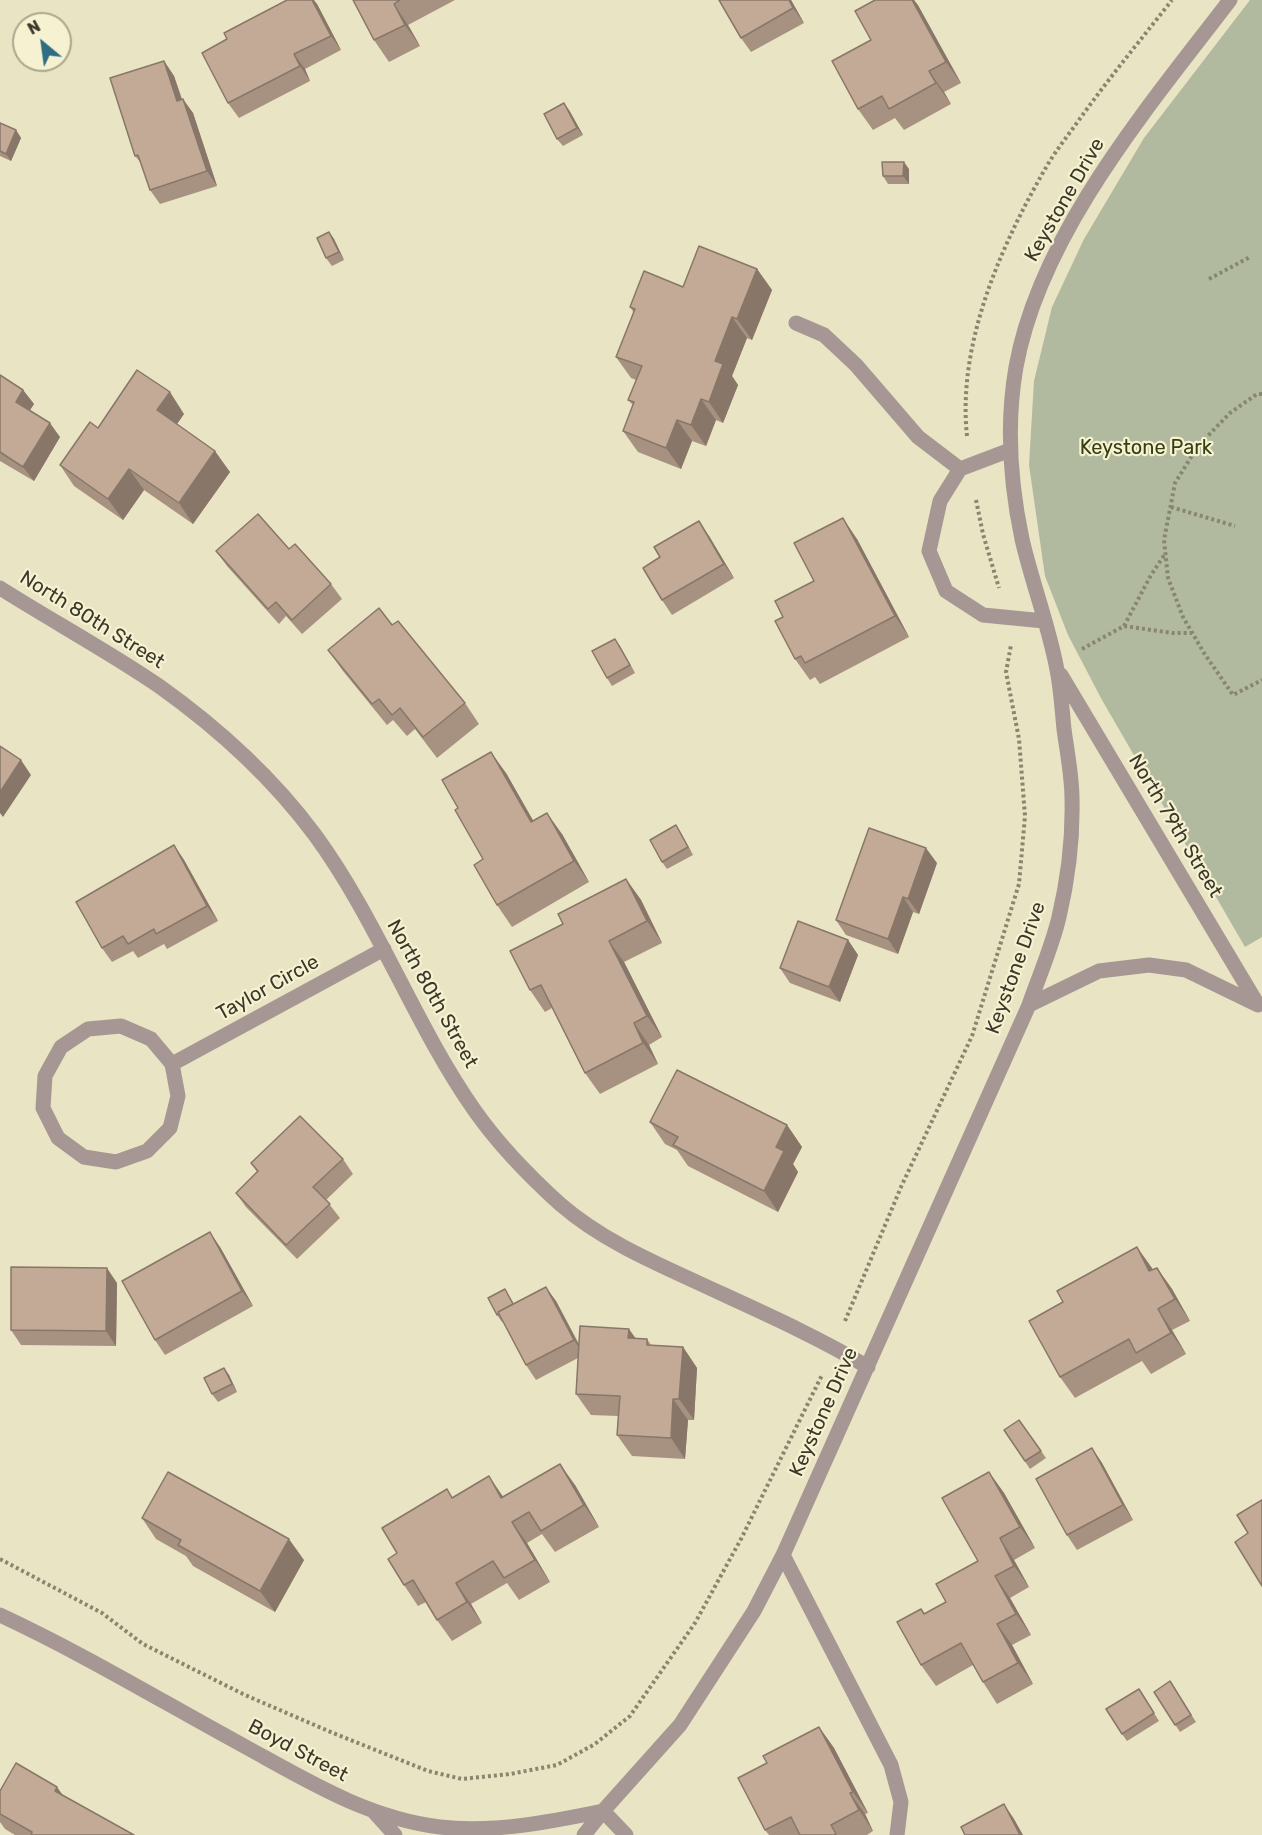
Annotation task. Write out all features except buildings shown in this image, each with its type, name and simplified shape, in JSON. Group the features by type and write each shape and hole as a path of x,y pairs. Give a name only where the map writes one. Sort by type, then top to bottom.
{"street":[{"name":"Keystone Drive","path":"584,1835 680,1725 754,1611 783,1555 1029,1005 1058,921 1066,886 1072,841 1072,796 1056,666 1022,539 1014,492 1010,450 1011,408 1016,365 1042,282 1074,218 1132,129 1230,0"},
{"path":"796,323 824,335 856,365 918,437 965,467"},
{"path":"1010,450 965,467 940,501 929,551 946,591 983,615 1044,621"},
{"name":"North 80th Street","path":"0,588 159,686 228,741 274,786 315,836 355,897 443,1060 475,1111 513,1158 561,1205 630,1252 834,1347 868,1367"},
{"name":"North 79th Street","path":"1056,666 1260,1009"},
{"name":"Taylor Circle","path":"172,1064 384,949"},
{"name":"North 79th Street","path":"1029,1005 1099,971 1149,965 1186,970 1260,1009"},
{"path":"121,1026 151,1039 172,1064 178,1096 170,1128 147,1151 116,1162 84,1157 58,1138 43,1108 45,1076 61,1047 88,1029 121,1026"},
{"path":"783,1555 891,1765 901,1802 897,1835"},
{"name":"Boyd Street","path":"0,1615 59,1643 326,1791 375,1813 441,1827 480,1828 557,1820 603,1811"},
{"path":"603,1811 626,1835"},
{"path":"375,1813 395,1835"}],"path":[{"path":"0,1559 102,1613 142,1644 245,1695 333,1734 428,1771 462,1779 510,1774 556,1765 595,1744 630,1716 694,1623 741,1539 823,1374 901,1187 972,1036 1019,884 1025,816 1019,739 1006,672 1011,649 1008,617 965,467 965,417 971,350 986,299 1009,239 1049,163 1090,105 1172,0"},
{"path":"1209,279 1250,257"},
{"path":"1262,393 1257,394 1230,413 1198,446 1175,483 1164,540 1168,578 1183,617 1233,695 1262,680"},
{"path":"1171,507 1235,526"},
{"path":"1056,666 1124,626 1151,575 1166,554"},
{"path":"1124,626 1172,633 1192,633"}],"green space":[{"name":"Keystone Park","path":"1250,0 1262,0 1262,937 1245,947 1102,700 1068,635 1045,576 1029,465 1034,381 1052,307 1084,239 1144,138"}]}
